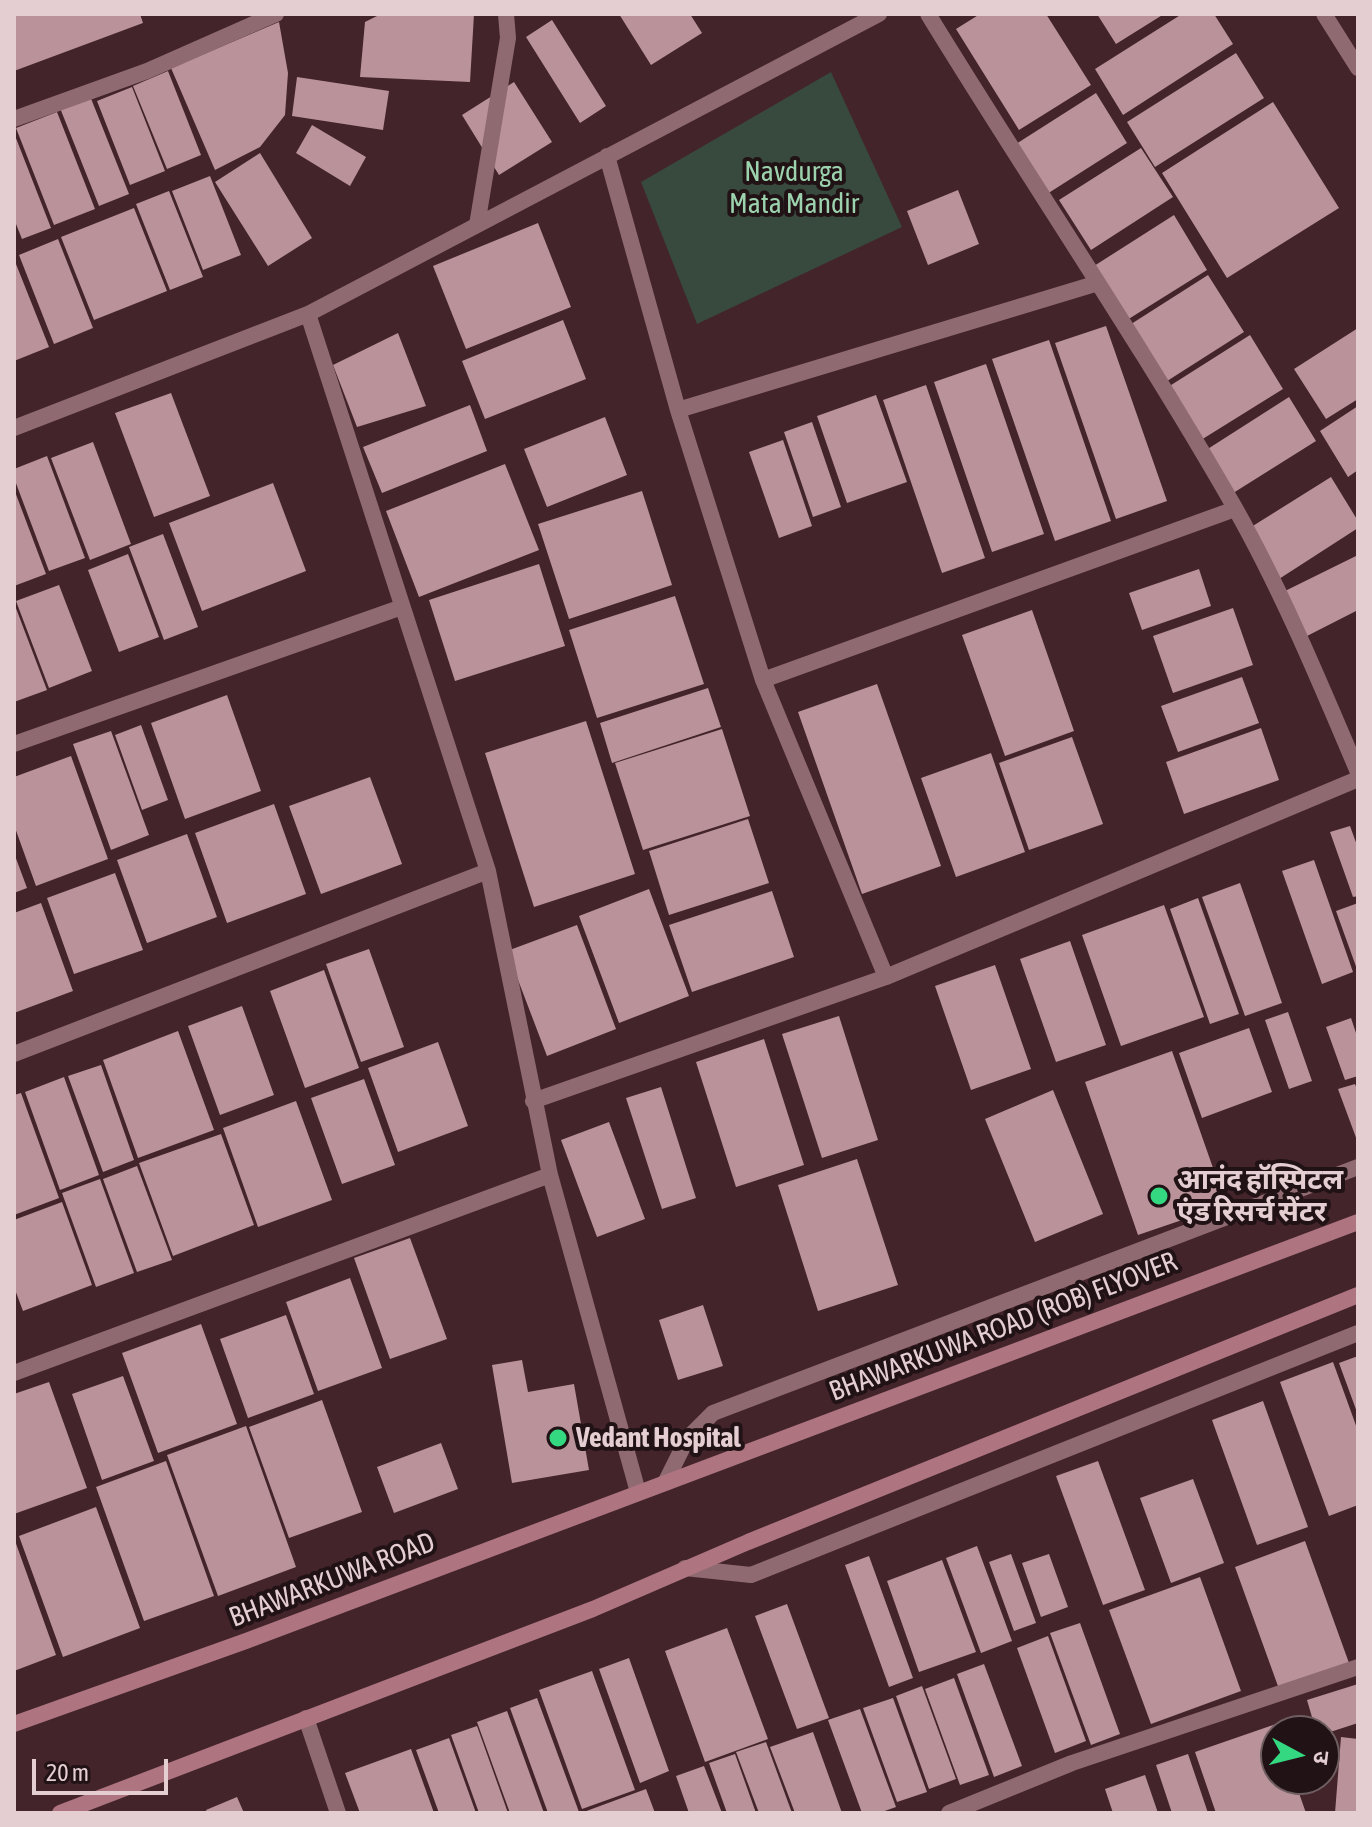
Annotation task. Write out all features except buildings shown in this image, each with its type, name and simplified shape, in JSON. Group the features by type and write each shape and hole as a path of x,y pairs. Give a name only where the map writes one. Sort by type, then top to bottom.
{"main road":[{"name":"BHAWARKUWA ROAD (ROB) FLYOVER","path":"666,1481 1358,1222"},
{"path":"60,1813 593,1609 748,1542 1358,1295"},
{"name":"BHAWARKUWA ROAD","path":"14,1724 246,1641 666,1481"}],"street":[{"path":"14,119 147,71 276,14"},
{"path":"477,225 508,38 506,14"},
{"path":"14,428 308,314 879,14"},
{"path":"928,14 1098,283 1235,509 1293,621 1358,772"},
{"path":"1324,14 1358,68"},
{"path":"607,156 678,410 763,680 886,977"},
{"path":"678,410 1098,283"},
{"path":"308,314 488,871 550,1175 638,1492"},
{"path":"763,680 1235,509"},
{"path":"14,744 402,607"},
{"path":"533,1101 886,977 1358,779"},
{"path":"14,1054 488,871"},
{"path":"666,1481 687,1439 713,1413 1358,1167"},
{"path":"14,1373 550,1175"},
{"path":"685,1568 751,1575 1358,1333"},
{"path":"949,1813 1072,1763 1358,1667"},
{"path":"306,1718 338,1813"}],"green space":[{"name":"Navdurga Mata Mandir","path":"831,72 902,227 697,324 641,182"}],"place":[{"name":"आनंद हॉस्पिटल एंड रिसर्च सेंटर","path":"1159,1196"},
{"name":"Vedant Hospital","path":"558,1438"}]}
